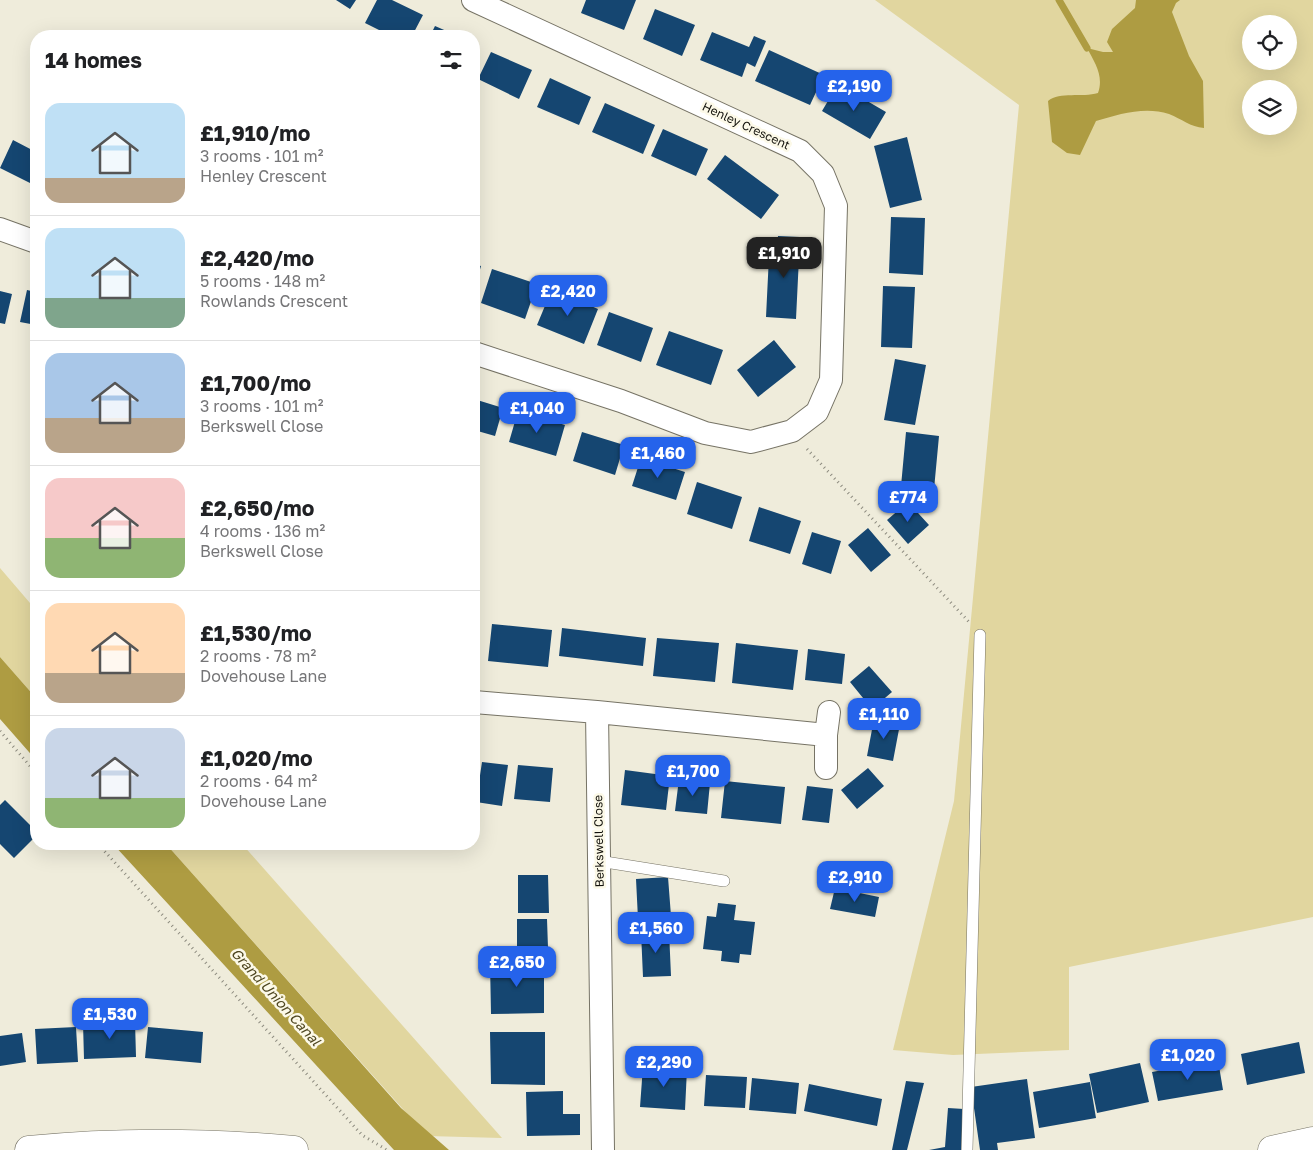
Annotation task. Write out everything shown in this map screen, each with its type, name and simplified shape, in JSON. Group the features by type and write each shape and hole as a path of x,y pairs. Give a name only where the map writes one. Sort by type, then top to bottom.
{"street":[{"name":"Henley Crescent","path":"473,0 800,151 823,174 836,206 831,380 817,412 792,432"},
{"path":"0,229 30,240"},
{"path":"480,355 621,401 705,433 752,442 792,432"},
{"path":"480,702 826,735"},
{"name":"Berkswell Close","path":"597,712 603,1150"},
{"path":"826,768 826,735 829,712"},
{"path":"29,1150 157,1142 226,1144 294,1150"},
{"path":"1272,1150 1313,1142"}],"lane":[{"path":"967,1150 980,635"},
{"path":"599,861 724,881"}],"path":[{"path":"792,432 980,635"},
{"path":"0,731 30,766"},
{"path":"103,850 362,1135 387,1150"}],"shaded area":[{"path":"875,0 1313,0 1313,917 1069,967 1069,1050 953,1055 893,1050 954,801 1019,105"},
{"path":"0,568 30,603 30,691 0,657"},
{"path":"171,850 247,850 502,1138 427,1136"}],"water":[{"path":"1136,0 1180,0 1176,3 1172,12 1189,56 1203,81 1204,128 1194,126 1169,114 1160,112 1132,112 1096,121 1080,155 1067,153 1052,142 1048,101 1065,95 1098,93 1100,87 1099,75 1096,64 1087,48 1103,52 1113,52 1107,42 1112,29 1135,8"},
{"path":"0,657 30,691 30,753 0,719"},
{"name":"Grand Union Canal","path":"119,850 171,850 401,1108 449,1150 394,1150"}],"building":[{"path":"336,0 356,0 350,9"},
{"path":"377,0 392,0 423,15 415,30 379,30 365,23"},
{"path":"586,0 636,0 624,30 581,13"},
{"path":"655,9 695,25 682,56 643,39"},
{"path":"435,26 444,30 433,30"},
{"path":"712,32 749,47 754,36 766,41 755,67 747,63 742,77 700,60"},
{"path":"769,50 824,75 810,105 755,81"},
{"path":"491,52 532,70 519,99 480,80 480,75"},
{"path":"550,78 591,97 579,125 537,107"},
{"path":"838,84 886,112 870,139 822,111"},
{"path":"605,103 655,125 643,154 592,132"},
{"path":"663,129 708,149 696,176 651,156"},
{"path":"907,137 922,200 890,208 874,146"},
{"path":"13,140 30,149 30,183 0,168"},
{"path":"725,155 779,195 761,219 707,179"},
{"path":"891,217 925,218 923,275 889,273"},
{"path":"778,236 800,237 796,319 766,317 769,256 777,256"},
{"path":"492,269 537,284 525,319 481,303"},
{"path":"883,286 915,287 912,348 881,347"},
{"path":"552,289 598,309 584,344 537,325"},
{"path":"27,290 30,291 30,324 20,322"},
{"path":"0,291 12,294 5,324 0,323"},
{"path":"609,312 653,328 641,362 597,345"},
{"path":"669,331 723,350 711,385 656,365"},
{"path":"774,340 796,367 758,397 737,370"},
{"path":"895,359 926,365 915,425 884,420"},
{"path":"480,401 503,408 495,436 480,432"},
{"path":"518,411 565,425 556,456 509,442"},
{"path":"582,432 624,445 615,475 573,461"},
{"path":"906,432 939,436 933,500 900,497"},
{"path":"641,458 685,472 676,500 632,486"},
{"path":"697,482 742,497 732,529 687,514"},
{"path":"908,502 929,525 908,544 887,520"},
{"path":"759,507 801,521 790,554 749,541"},
{"path":"868,528 891,555 871,572 848,545"},
{"path":"812,532 841,541 831,574 802,564"},
{"path":"492,624 552,630 548,667 488,661"},
{"path":"562,628 646,638 643,666 559,656"},
{"path":"657,638 719,643 715,682 653,676"},
{"path":"736,643 798,650 793,690 732,683"},
{"path":"808,649 845,654 842,684 805,680"},
{"path":"869,666 892,692 872,709 850,682"},
{"path":"874,719 900,724 893,761 867,756"},
{"path":"482,762 508,765 502,806 480,803"},
{"path":"518,765 553,768 550,802 514,799"},
{"path":"868,768 884,786 857,809 841,790"},
{"path":"625,770 670,776 666,810 621,805"},
{"path":"679,779 710,783 707,814 675,811"},
{"path":"725,781 785,787 781,824 721,818"},
{"path":"807,786 833,789 829,823 802,820"},
{"path":"5,800 30,825 30,842 14,858 0,844 0,805"},
{"path":"518,875 548,875 549,913 518,913"},
{"path":"668,877 671,916 638,919 636,879"},
{"path":"835,888 879,897 875,917 830,909"},
{"path":"718,903 736,905 734,920 755,922 751,955 740,954 739,963 721,961 722,951 703,949 707,916 716,917"},
{"path":"517,919 547,919 548,948 517,948"},
{"path":"669,931 671,976 643,977 641,932"},
{"path":"490,963 544,963 544,1013 491,1014"},
{"path":"135,1021 136,1057 84,1059 83,1023"},
{"path":"76,1027 78,1062 37,1064 35,1029"},
{"path":"148,1027 203,1032 201,1063 145,1058"},
{"path":"490,1032 545,1032 545,1085 491,1084"},
{"path":"22,1033 26,1062 0,1066 0,1036"},
{"path":"1299,1042 1305,1073 1247,1085 1241,1054"},
{"path":"1218,1060 1223,1090 1158,1101 1152,1072"},
{"path":"1140,1063 1149,1102 1097,1113 1089,1074"},
{"path":"643,1066 687,1069 685,1110 640,1107"},
{"path":"706,1075 747,1077 745,1108 704,1106"},
{"path":"752,1078 799,1083 796,1114 749,1110"},
{"path":"1027,1079 1035,1138 997,1143 998,1150 980,1150 971,1087"},
{"path":"906,1081 924,1083 907,1150 892,1150"},
{"path":"1090,1082 1096,1118 1039,1128 1033,1092"},
{"path":"809,1084 882,1099 877,1126 804,1111"},
{"path":"563,1091 563,1114 580,1114 580,1135 527,1136 526,1092"},
{"path":"948,1108 964,1109 964,1150 929,1150 945,1147"}],"waterway":[{"path":"1059,0 1087,48"}]}
